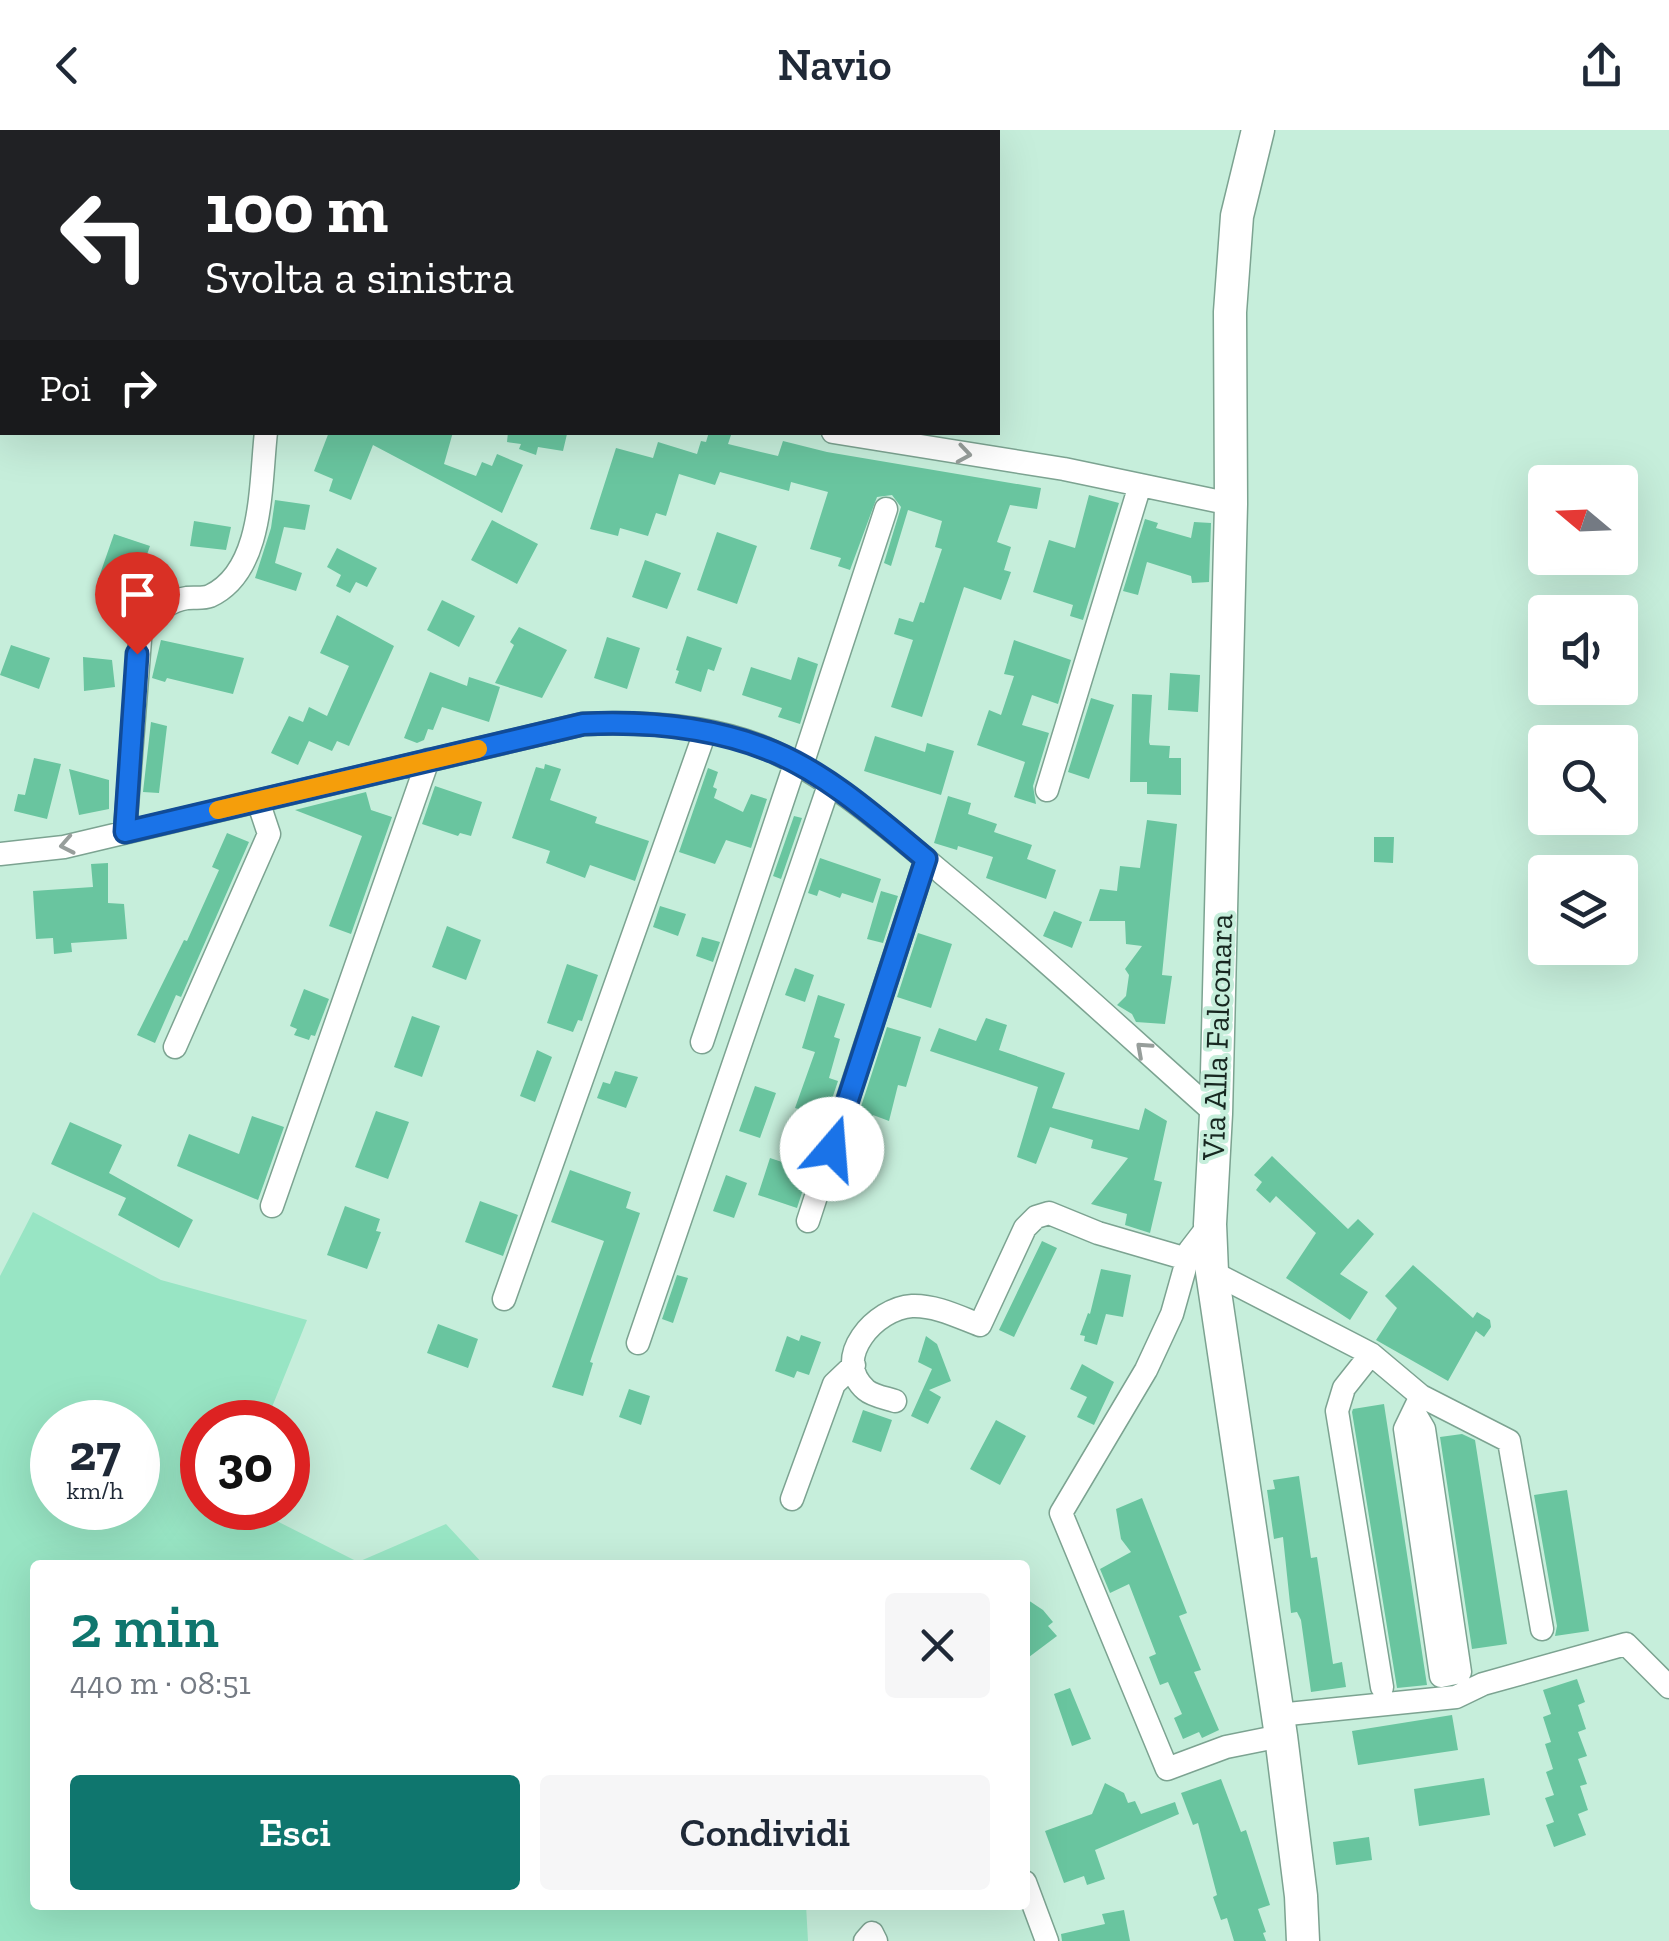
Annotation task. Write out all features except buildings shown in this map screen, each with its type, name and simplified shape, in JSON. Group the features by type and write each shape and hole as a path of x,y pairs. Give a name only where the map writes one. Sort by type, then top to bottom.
{"street":[{"name":"Via Alla Falconara","path":"1258,130 1237,216 1231,293 1216,1114 1210,1224 1200,1266 1280,1725 1303,1941"},
{"path":"125,832 141,627 161,608 184,598 206,598 238,572 251,552 266,435"},
{"path":"852,435 1064,469 1230,504"},
{"path":"1047,790 1140,485"},
{"path":"702,1042 886,509"},
{"path":"0,854 64,847 583,724 632,722 705,732 775,752 830,785 926,859 1216,1114"},
{"path":"504,1299 705,732"},
{"path":"272,1206 428,760"},
{"path":"638,1342 830,785"},
{"path":"174,1047 270,834 258,801"},
{"path":"808,1221 926,859"},
{"path":"895,1401 868,1392 860,1382 854,1365 860,1337 880,1316 911,1306 934,1309 980,1325 1026,1228 1036,1217 1049,1214 1200,1266 1371,1354 1418,1404 1509,1441 1542,1628"},
{"path":"1200,1266 1146,1370 1062,1513 1166,1769 1280,1725 1456,1697 1483,1684 1626,1644 1669,1687"},
{"path":"1371,1354 1344,1388 1337,1411 1382,1687"},
{"path":"792,1499 834,1384 854,1365"},
{"path":"1418,1404 1460,1672 1441,1676 1405,1429 1418,1404"},
{"path":"1030,1895 1047,1941"},
{"path":"865,1941 872,1934 876,1941"}],"green space":[{"path":"33,1212 161,1280 307,1320 275,1400 180,1400 180,1530 295,1530 354,1560 30,1560 30,1910 806,1910 808,1941 0,1941 0,1276"},
{"path":"446,1524 479,1560 363,1560"}],"slow traffic":[{"path":"218,810 478,749"}],"route":[{"path":"137,654 125,832 583,724 632,722 716,733 775,752 882,822 926,859 832,1149"}]}
